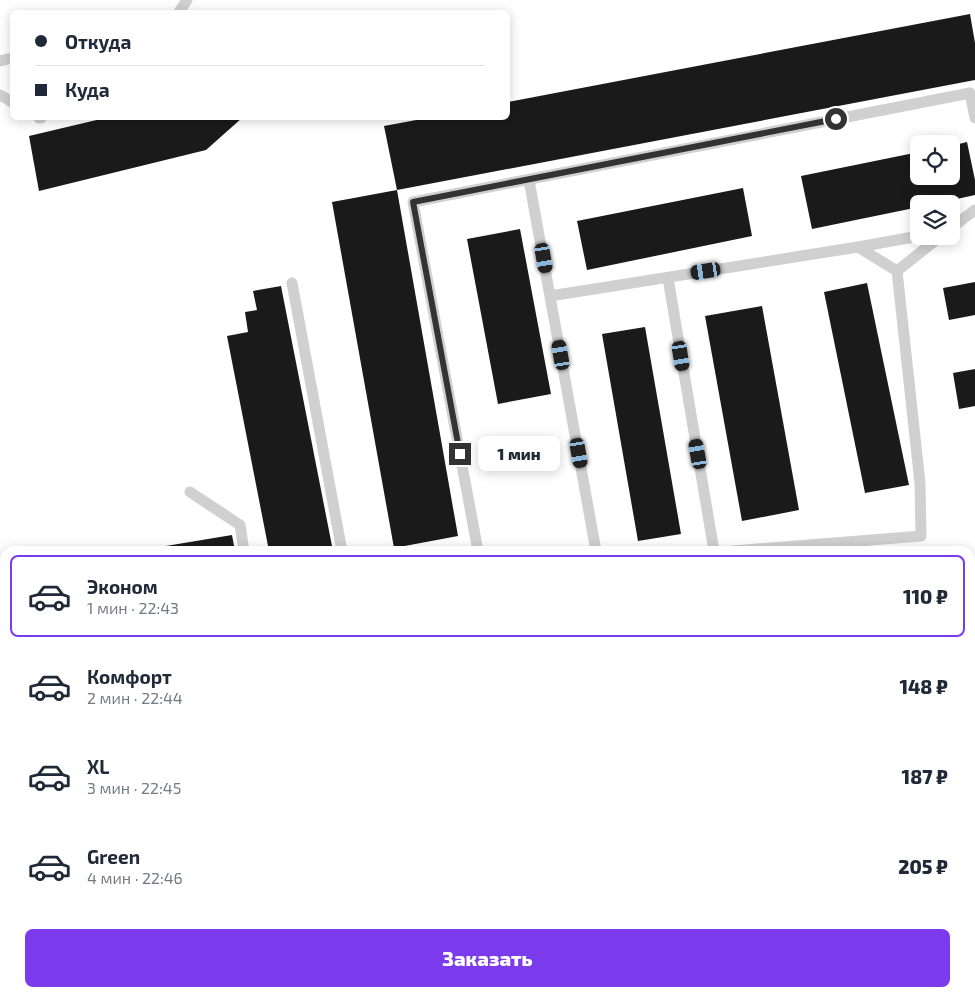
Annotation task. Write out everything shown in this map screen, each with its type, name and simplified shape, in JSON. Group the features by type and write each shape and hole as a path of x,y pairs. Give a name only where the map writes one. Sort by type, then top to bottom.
{"lane":[{"path":"477,546 413,202 970,93 975,118"},
{"path":"529,180 595,546"},
{"path":"960,221 975,210"},
{"path":"550,296 910,238"},
{"path":"897,271 930,245"},
{"path":"858,247 897,271"},
{"path":"796,546 921,536 920,483 897,271"},
{"path":"668,278 713,546"},
{"path":"292,283 341,546"},
{"path":"190,492 240,525 243,546"}],"building":[{"path":"970,14 975,43 975,80 397,190 384,126 416,120 510,120 510,102"},
{"path":"97,120 240,120 206,150 39,191 29,136"},
{"path":"967,142 975,180 975,195 960,198 960,195 910,195 910,209 812,229 801,176 910,154 910,185 960,185 960,144"},
{"path":"743,188 752,236 587,270 577,221"},
{"path":"397,190 458,536 405,546 394,546 332,202"},
{"path":"520,229 551,394 498,404 467,239"},
{"path":"975,282 975,315 949,320 943,288"},
{"path":"867,283 909,485 865,493 824,292"},
{"path":"281,286 332,546 268,546 227,336 248,332 245,312 257,310 253,291"},
{"path":"762,306 799,510 742,521 705,316"},
{"path":"645,327 681,534 638,541 602,334"},
{"path":"975,369 975,406 959,409 953,373"},
{"path":"232,535 234,546 166,546"}],"route":[{"path":"460,454 413,202 836,119"}]}
